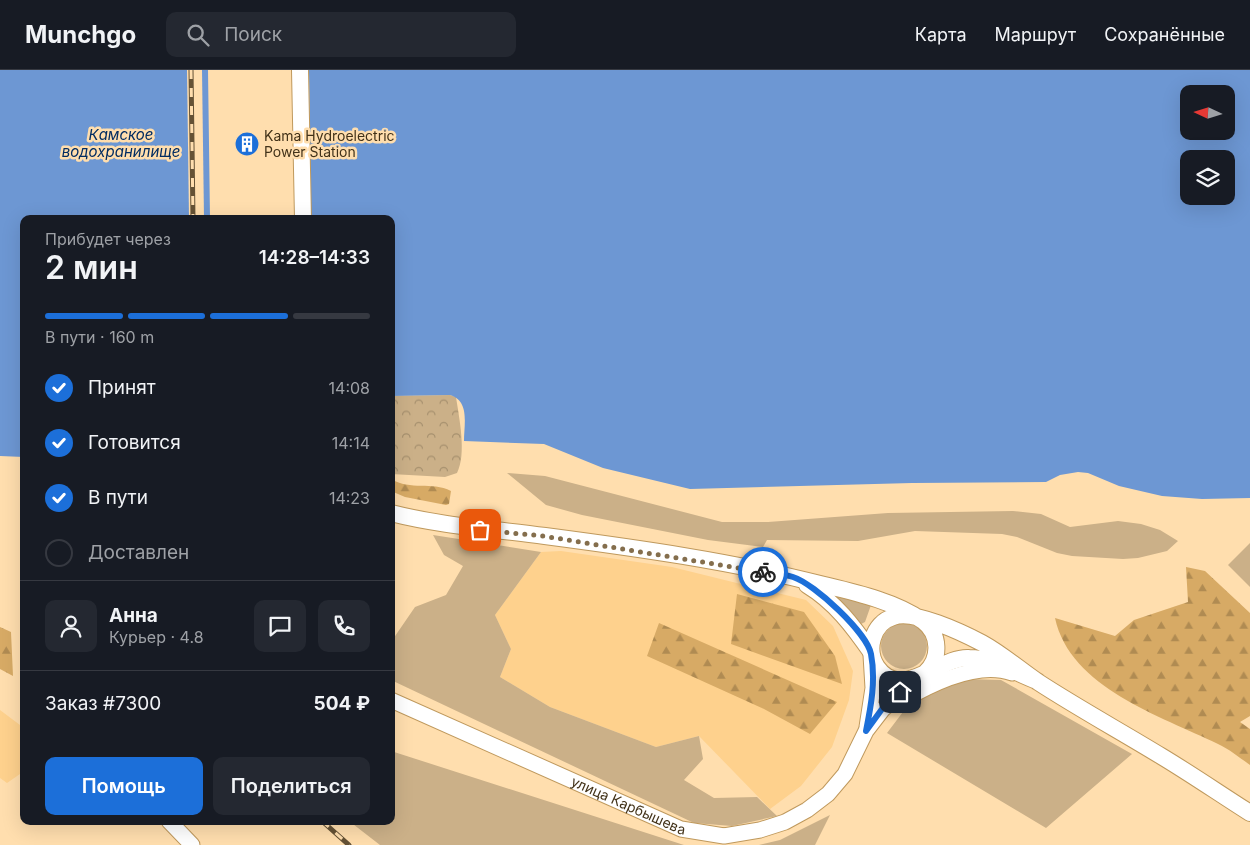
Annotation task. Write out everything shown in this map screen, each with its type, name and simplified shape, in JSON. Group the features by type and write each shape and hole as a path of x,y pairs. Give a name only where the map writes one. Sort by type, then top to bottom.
{"main road":[{"path":"300,70 303,215"},
{"path":"395,515 462,527 543,536 683,557 795,578 872,598 979,642 1037,681 1163,757 1250,813"},
{"path":"795,578 832,602 871,652 880,670 891,678 904,681 924,674 946,662 969,658 991,663 1037,681"},
{"path":"871,652 874,634 881,624 897,616 915,616 929,626 936,643 934,660 924,674"},
{"name":"улица Карбышева","path":"866,731 873,688 871,652"},
{"path":"866,731 898,704 943,680 981,671 1007,671 1037,681"},
{"name":"улица Карбышева","path":"395,702 681,829 724,836 760,830 784,822 818,804 845,774 866,731 891,700 924,674"},
{"path":"173,825 192,845"}],"shaded area":[{"path":"561,551 672,567 806,600 833,626 853,671 849,700 832,747 801,786 770,809 699,736 656,747 550,707 500,677 511,649 495,615 541,552"},
{"path":"0,710 20,725 20,774 7,783 0,778"}],"green space":[{"path":"450,395 456,397 462,446 457,473 445,477 395,474 395,396"},
{"path":"507,473 545,476 722,522 768,522 888,513 1013,511 1041,514 1070,527 1118,521 1141,524 1160,530 1178,541 1167,551 1138,558 1123,559 1072,556 1057,553 1017,537 1002,534 915,531 858,541 767,540 763,547 708,540 582,515 546,505"},
{"path":"395,481 406,485 444,488 451,491 449,504 446,505 405,497 395,493"},
{"path":"433,535 541,552 495,615 511,649 500,677 550,707 656,747 699,736 703,759 684,780 714,798 757,797 777,816 732,826 694,823 395,682 395,636 415,607 446,595 463,566 444,555"},
{"path":"1250,543 1250,587 1228,565"},
{"path":"1186,567 1205,571 1250,613 1250,716 1240,722 1250,729 1250,765 1222,746 1145,710 1121,697 1098,681 1079,663 1064,642 1055,618 1115,636 1134,620 1188,602"},
{"path":"737,594 804,612 835,656 842,684 731,644"},
{"path":"834,596 871,605 865,622 861,624"},
{"path":"659,623 837,702 810,734 764,709 647,656"},
{"path":"899,623 909,623 923,633 927,646 923,659 917,665 909,669 899,669 885,659 881,651 881,641 891,627"},
{"path":"0,627 11,632 13,676 0,669"},
{"path":"966,679 1001,680 1132,754 1046,828 887,733 909,704 935,688"},
{"path":"395,752 684,845 380,845 354,825 395,825"},
{"path":"830,815 815,845 759,845 780,840"}],"water":[{"name":"Камское водохранилище","path":"0,70 208,70 210,215 20,215 20,457 0,456"},
{"path":"309,70 1250,70 1250,498 1202,499 1162,496 1119,486 1088,473 1078,472 1060,475 1046,482 912,483 690,489 603,468 544,444 464,441 465,421 463,408 461,402 450,395 395,396 395,215 311,215"}],"pier":[{"path":"187,70 202,70 204,215 189,215"}],"railway":[{"path":"191,70 193,215"},
{"path":"326,825 349,845"}],"way so far":[{"path":"480,530 543,536 692,558 763,572"}],"place":[{"name":"Kama Hydroelectric Power Station","path":"247,144"}],"route":[{"path":"763,572 795,578 821,593 842,613 871,652 873,688 866,731 882,709 900,692"}]}
